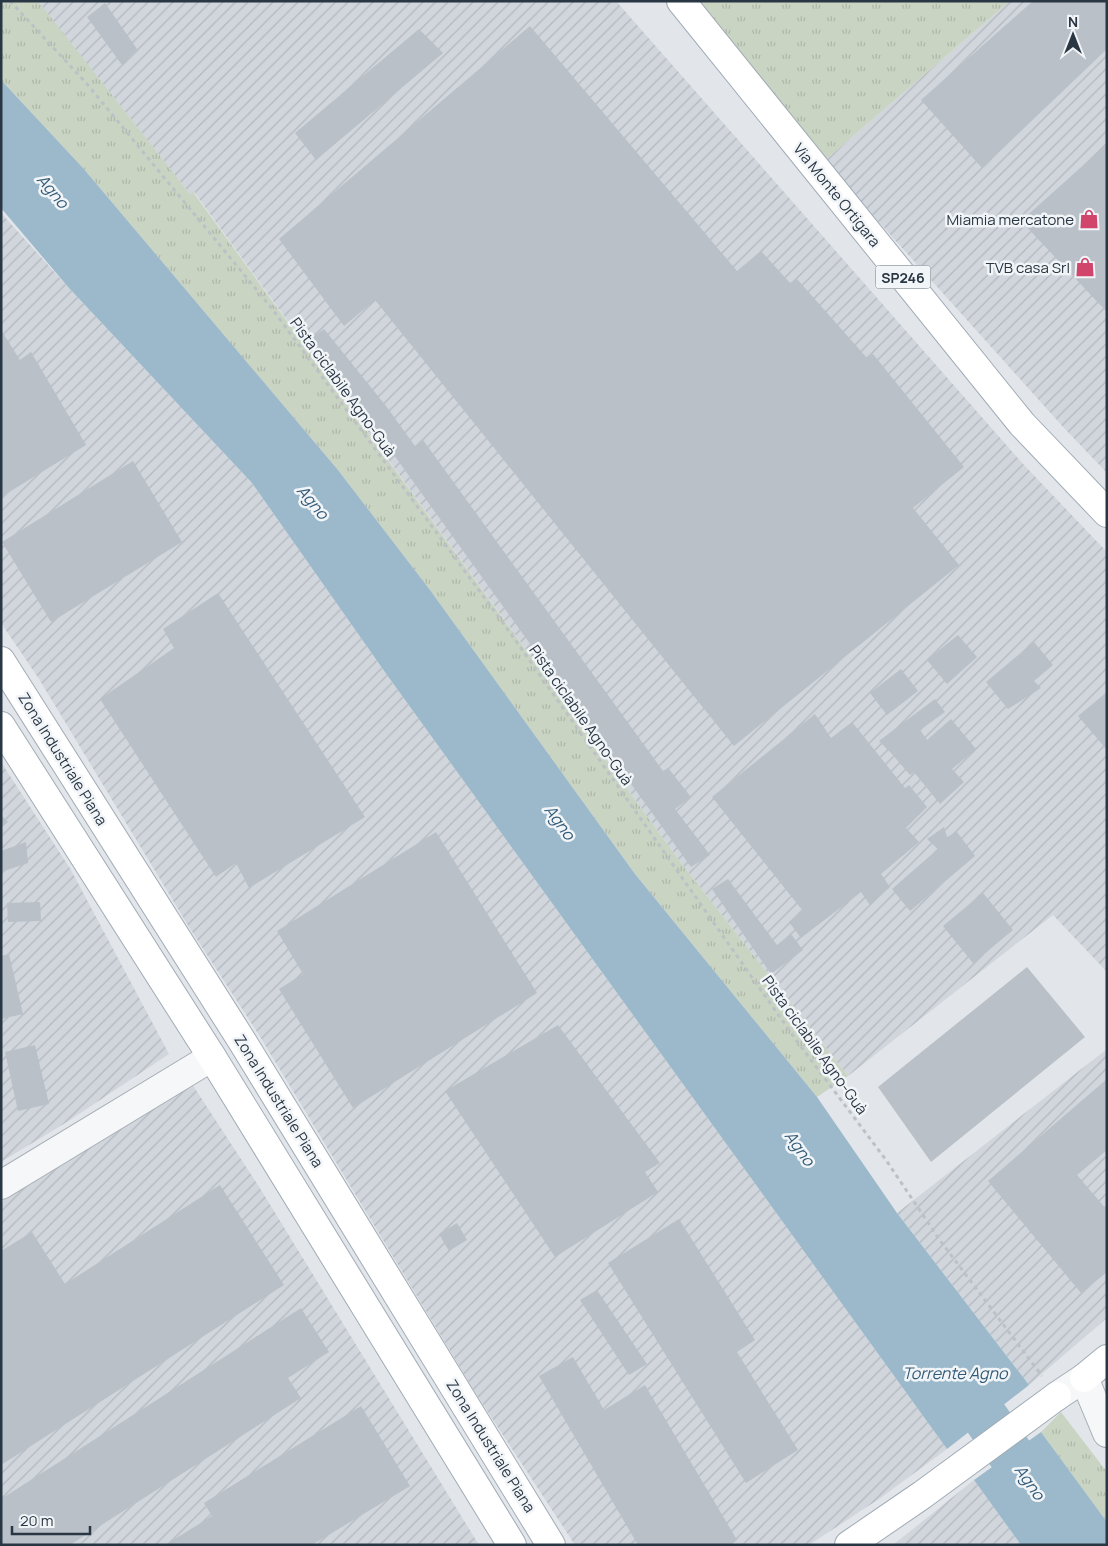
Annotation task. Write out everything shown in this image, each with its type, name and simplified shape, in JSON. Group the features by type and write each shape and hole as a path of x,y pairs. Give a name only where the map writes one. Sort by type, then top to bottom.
{"main road":[{"name":"Via Monte Ortigara","path":"681,1 1022,424 1103,502"},
{"name":"Zona Industriale Piana","path":"1,661 242,1041 551,1545"},
{"path":"1,726 212,1057 512,1545"},
{"path":"1084,1378 1107,1359"},
{"path":"849,1545 922,1495 1057,1396"}],"street":[{"path":"1,1185 212,1057"},
{"path":"1057,1396 1084,1378 1107,1433"}],"path":[{"name":"Pista ciclabile Agno-Guà","path":"10,1 87,84 270,306 511,634 796,1040 886,1160 939,1239 1057,1396"}],"shaded area":[{"path":"39,1 616,1 1024,465 1107,552 1107,972 1053,915 848,1076 681,863 194,192 190,194"},
{"path":"1010,1 1107,1 1107,473 1064,428 824,161"},
{"path":"1,213 252,483 387,675 947,1449 879,1499 809,1545 575,1545 478,1397 259,1035 189,927 39,679 1,623"},
{"path":"1,762 71,870 169,1054 67,1122 1,1162"},
{"path":"1107,1049 1107,1318 1029,1385 897,1213"},
{"path":"192,1084 258,1185 479,1545 1,1545 1,1202"},
{"path":"974,1480 1021,1545 893,1545"}],"green space":[{"path":"1,1 38,1 190,194 193,192 681,863 848,1076 817,1097 635,874 430,590 338,470 83,168 1,80"},
{"path":"681,1 1010,1 824,161"},
{"path":"1061,1412 1107,1472 1107,1522 1041,1432"}],"water":[{"name":"Torrente Agno","path":"1,80 83,168 338,470 430,590 635,874 817,1097 897,1213 1029,1385 947,1449 387,675 252,483 69,288 1,208"},
{"path":"1041,1432 1107,1522 1107,1545 1021,1545 974,1480"}],"building":[{"path":"1033,1 1106,1 1107,49 982,168 921,100"},
{"path":"105,3 137,49 122,65 87,17"},
{"path":"530,26 737,271 761,251 790,283 797,279 867,358 873,354 964,467 913,508 959,565 734,746 375,300 344,326 279,239"},
{"path":"419,29 443,53 316,160 295,133"},
{"name":"TVB casa Srl","path":"1107,144 1107,312 1021,221"},
{"path":"324,329 386,406 415,446 423,440 663,771 668,768 691,797 675,809 710,855 691,867 368,419 306,342"},
{"path":"1,330 20,360 31,352 86,445 1,497"},
{"path":"133,461 182,542 51,622 2,542"},
{"path":"218,593 365,817 249,888 236,863 216,877 100,699 174,648 163,629"},
{"path":"958,635 977,657 947,684 927,660"},
{"path":"1034,642 1053,665 1034,681 1041,688 1008,709 986,682"},
{"path":"901,669 918,691 887,715 870,693"},
{"path":"1107,692 1107,750 1078,716"},
{"path":"935,699 945,712 920,730 927,740 951,719 976,749 952,769 964,782 940,804 914,772 910,775 879,741"},
{"path":"815,714 831,738 852,722 905,788 909,785 927,807 906,828 919,842 881,874 890,887 870,905 861,892 801,938 789,922 803,911 712,797"},
{"path":"1,815 8,822 1,828"},
{"path":"944,827 947,837 957,832 975,856 910,911 892,889 938,849 927,839"},
{"path":"436,832 537,993 353,1108 279,989 303,974 277,931"},
{"path":"26,842 28,863 1,872 1,851"},
{"path":"728,879 777,945 791,934 803,950 771,974 712,889"},
{"path":"983,893 1013,930 973,963 943,926"},
{"path":"40,902 41,921 8,922 7,903"},
{"path":"9,954 23,1014 1,1019 1,956"},
{"path":"1027,967 1085,1037 931,1162 878,1087"},
{"path":"558,1025 660,1163 645,1172 658,1192 555,1257 445,1091"},
{"path":"35,1045 49,1104 18,1111 5,1052"},
{"path":"1107,1079 1107,1150 1077,1175 1107,1210 1107,1272 1081,1293 988,1181"},
{"path":"220,1185 284,1285 1,1465 1,1251 32,1232 65,1284"},
{"path":"679,1219 755,1340 737,1352 798,1450 746,1483 608,1263"},
{"path":"457,1223 467,1240 449,1251 439,1234"},
{"path":"597,1290 647,1364 629,1375 580,1300"},
{"path":"301,1308 329,1352 288,1378 301,1398 70,1545 1,1545 1,1499"},
{"path":"573,1357 604,1410 645,1385 737,1540 730,1545 638,1545 539,1376"},
{"path":"361,1406 410,1486 312,1545 165,1545 212,1516 204,1503"}],"waterway":[{"name":"Agno","path":"950,1366 1073,1545"}],"place":[{"name":"Miamia mercatone","path":"1089,219"},
{"name":"TVB casa Srl","path":"1085,267"}]}
